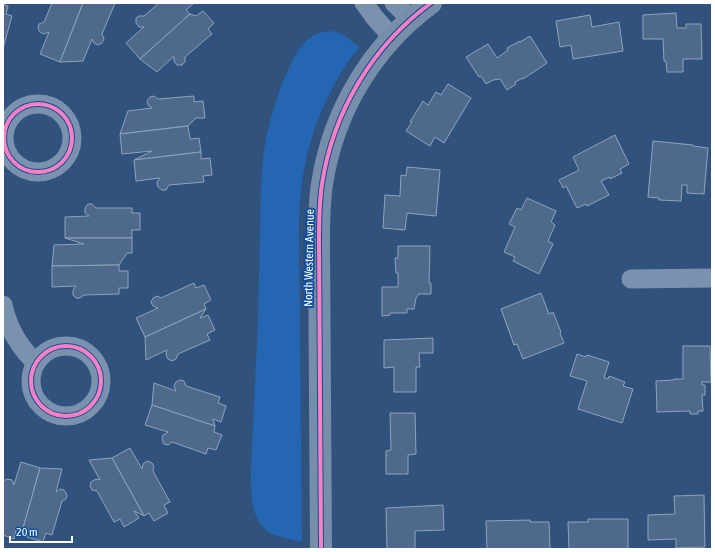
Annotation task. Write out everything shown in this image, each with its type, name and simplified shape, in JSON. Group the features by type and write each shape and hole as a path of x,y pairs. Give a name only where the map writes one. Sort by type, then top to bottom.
{"street":[{"path":"364,3 375,18 392,36"},
{"path":"394,3 411,19"},
{"name":"North Western Avenue","path":"322,549 319,242 319,215 322,185 329,151 341,116 361,78 392,36 431,3"},
{"path":"631,279 712,278"},
{"path":"3,305 16,340 36,363"}],"shaded area":[{"path":"330,31 339,33 359,47 337,79 320,115 308,153 300,197 302,542 272,534 264,529 255,514 253,505 251,468 258,319 261,188 266,138 281,86 293,59 307,40 315,34"}],"building":[{"path":"52,3 83,3 60,62 40,54 49,32 44,34 40,32 38,28 39,24 44,22"},
{"path":"83,3 115,3 102,34 104,39 102,43 98,45 94,43 92,39 83,61 60,62"},
{"path":"159,3 193,4 186,10 190,14 140,59 126,43 144,27 139,27 136,23 136,18 139,16 144,16"},
{"path":"3,4 8,6 6,14 12,16 3,48"},
{"path":"203,11 214,23 208,29 212,34 185,57 185,62 182,65 177,65 174,61 174,56 157,72 140,59 190,14 196,16"},
{"path":"676,13 677,28 686,28 686,24 701,24 702,59 683,59 683,72 667,72 666,61 664,61 663,39 643,39 643,15"},
{"path":"590,15 592,27 619,22 623,51 573,59 571,45 560,47 556,21"},
{"path":"530,36 547,63 523,79 515,82 516,84 507,90 500,79 493,80 486,84 481,76 479,77 466,57 488,44 497,58 508,50 507,48"},
{"path":"448,84 471,98 444,143 435,137 430,146 406,131 423,101 428,105 436,92 441,95"},
{"path":"154,96 158,99 194,96 194,102 203,101 205,118 196,118 188,126 120,134 128,111 152,108 148,105 147,101 150,97"},
{"path":"188,126 190,139 199,138 201,152 134,160 152,151 122,154 120,134"},
{"path":"615,135 629,164 620,169 622,173 610,179 610,177 601,181 609,195 587,206 586,204 577,208 566,186 563,188 559,180 579,170 573,157"},
{"path":"653,141 708,148 704,194 687,193 687,185 682,185 681,201 659,200 659,198 648,197"},
{"path":"201,152 201,159 210,158 212,175 203,176 204,182 169,185 166,190 162,190 158,187 157,182 160,178 136,181 134,160"},
{"path":"407,167 440,170 436,216 407,213 405,230 383,228 385,195 400,196 401,175 406,176"},
{"path":"527,198 556,211 551,222 555,225 548,241 553,244 539,274 513,261 515,257 504,252 515,227 509,224 517,208 521,210"},
{"path":"88,204 92,204 96,208 132,208 132,213 140,213 140,230 132,230 132,238 65,238 65,217 89,216 85,213 85,208"},
{"path":"65,238 132,238 132,253 127,253 119,265 52,266 54,245 84,244"},
{"path":"398,246 430,246 429,283 431,283 431,294 419,294 416,298 414,309 407,309 407,313 390,313 390,315 382,316 382,287 398,287 398,273 396,273 395,258 398,258"},
{"path":"119,265 119,271 128,271 128,288 119,288 119,294 84,295 80,298 76,298 73,295 73,290 76,286 52,287 52,266"},
{"path":"194,283 196,288 204,285 211,300 204,304 206,309 145,337 136,318 158,308 153,306 151,302 153,298 157,296 161,298"},
{"path":"541,293 549,314 553,312 564,343 523,359 517,344 514,345 501,309"},
{"path":"206,309 200,318 208,315 215,330 207,334 210,340 178,354 176,359 172,361 168,359 166,355 167,350 146,360 145,337"},
{"path":"433,338 433,353 419,353 420,367 416,367 416,392 394,392 394,367 384,368 384,340"},
{"path":"683,346 710,346 711,382 702,382 702,385 705,385 705,395 702,395 703,411 698,411 698,414 690,414 690,411 657,412 656,381 683,379"},
{"path":"577,354 586,357 587,355 609,362 604,378 608,379 609,376 625,382 623,386 633,389 622,423 578,409 587,381 570,376"},
{"path":"180,380 184,381 186,386 220,397 218,403 226,406 221,422 213,419 215,426 152,405 154,383 176,391 174,386 176,382"},
{"path":"152,405 215,426 214,432 222,435 216,450 208,448 206,454 172,442 168,445 164,444 162,439 163,435 168,432 145,425"},
{"path":"390,413 415,413 416,454 408,455 408,474 386,474 386,451 391,450"},
{"path":"130,448 142,469 143,464 147,461 152,463 154,466 153,471 170,502 164,505 168,513 154,521 149,513 144,516 112,458"},
{"path":"112,458 144,516 134,511 139,518 124,527 120,519 114,522 97,491 92,490 90,486 91,482 96,479 100,480 89,460"},
{"path":"21,462 40,468 22,532 16,530 14,539 3,535 3,481 7,479 12,480 14,485"},
{"path":"40,468 62,469 56,492 60,489 64,490 67,495 66,499 62,501 52,535 46,533 43,542 27,537 29,529 22,532"},
{"path":"704,495 705,547 676,548 676,539 648,540 648,515 675,514 674,496"},
{"path":"443,505 444,530 415,531 415,549 387,549 386,508"},
{"path":"588,519 628,519 628,549 569,549 568,522 588,522"},
{"path":"530,520 530,522 549,522 550,549 487,549 486,521"}],"cycle path":[{"path":"321,549 319,235 322,184 327,157 335,131 346,106 358,83 373,60 410,20 431,3"},
{"path":"31,104 45,104 57,109 67,119 72,131 72,138 72,145 67,157 57,167 45,172 31,172 19,167 9,157 4,145 4,131 9,119 19,109 31,104"},
{"path":"66,346 79,349 91,356 98,368 101,381 98,394 91,406 79,413 66,416 53,413 41,406 34,394 31,381 34,368 41,356 53,349 66,346"}]}
